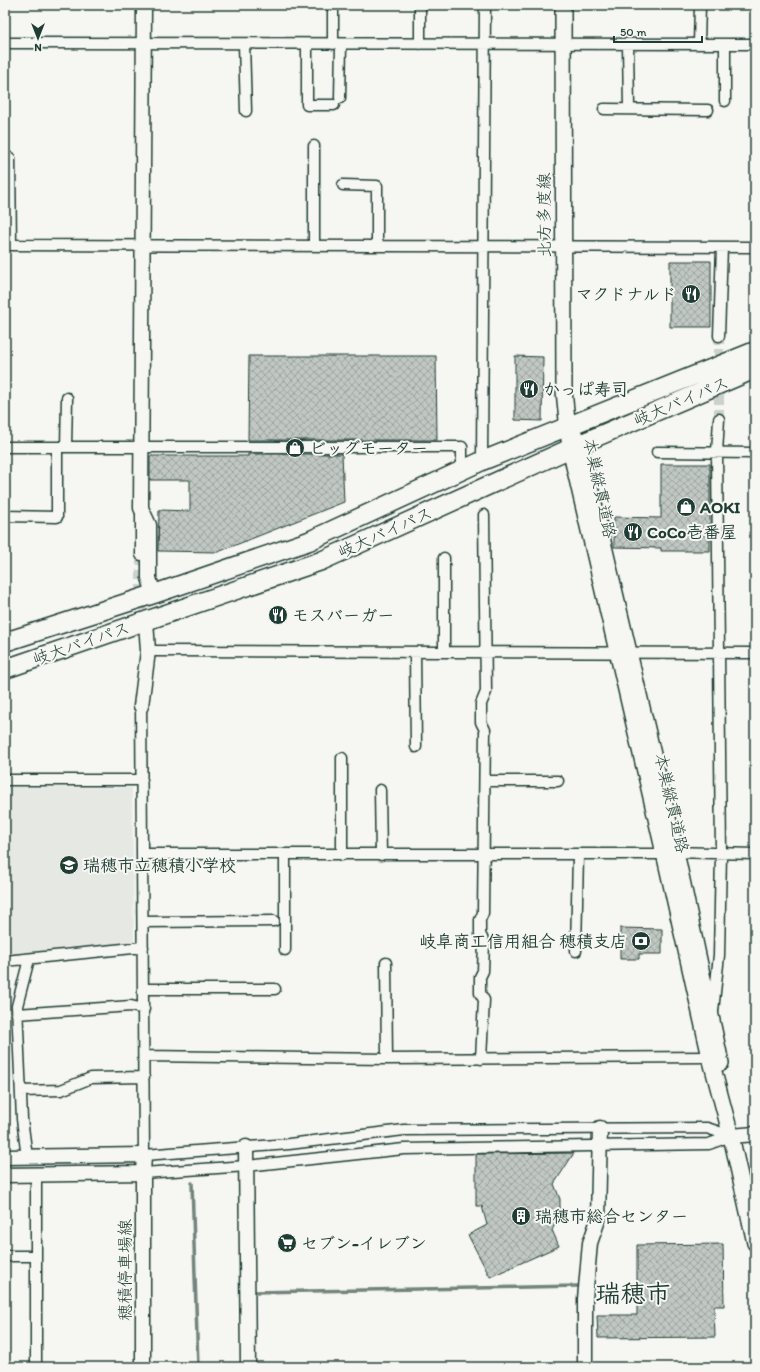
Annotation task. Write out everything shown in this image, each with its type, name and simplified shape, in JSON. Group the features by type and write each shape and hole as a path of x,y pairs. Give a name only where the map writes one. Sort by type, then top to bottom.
{"highway":[{"name":"岐大バイパス","path":"5,642 154,594 310,541 462,470 568,425 755,350"},
{"name":"岐大バイパス","path":"5,669 321,561 575,447 755,369"}],"main road":[{"name":"北方多度線","path":"563,5 564,391 568,425"},
{"name":"本巣縦貫道路","path":"568,425 575,447 623,652 668,853 710,1057 755,1200"},
{"name":"本巣縦貫道路","path":"668,853 713,1016 755,1243"}],"street":[{"path":"141,555 144,5"},
{"path":"307,44 307,105 337,102 337,44 333,5"},
{"path":"420,5 420,44"},
{"path":"482,462 485,5"},
{"path":"699,44 700,5"},
{"path":"5,43 563,45 755,44"},
{"path":"244,44 246,111"},
{"path":"725,44 725,101"},
{"path":"628,45 629,109"},
{"path":"604,109 708,110"},
{"path":"314,146 314,246"},
{"path":"10,158 8,245 755,247"},
{"path":"343,185 376,186 377,246"},
{"path":"719,336 722,247"},
{"path":"5,516 57,517 67,398"},
{"path":"713,1016 719,955 720,854 717,452 719,419"},
{"path":"5,447 462,447 462,470"},
{"path":"657,452 755,453"},
{"path":"141,508 149,525 149,578 154,594"},
{"path":"481,1059 484,1000 480,993 480,977 483,971 484,942 480,934 480,920 484,913 485,730 481,722 481,704 486,692 484,515"},
{"path":"444,558 444,652"},
{"path":"141,706 148,651 146,621"},
{"path":"148,651 755,653"},
{"path":"415,652 416,747"},
{"path":"141,666 144,1155"},
{"path":"342,758 342,855"},
{"path":"5,780 142,780"},
{"path":"485,781 558,781"},
{"path":"380,790 381,855"},
{"path":"142,854 755,854"},
{"path":"576,951 578,854"},
{"path":"285,855 285,950"},
{"path":"143,922 274,921"},
{"path":"5,961 143,947"},
{"path":"27,1157 22,1119 17,1006 29,959"},
{"path":"386,963 386,1059"},
{"path":"144,989 275,989"},
{"path":"17,1014 131,1006 144,1009"},
{"path":"144,1056 386,1059 710,1057"},
{"path":"21,1091 62,1090 91,1078 144,1077"},
{"path":"585,1367 585,1298 590,1242 598,1220 600,1128"},
{"path":"5,1157 144,1155 246,1147 404,1130 706,1128 735,1136"},
{"path":"5,1175 143,1173 247,1166 404,1149 709,1144 735,1136 755,1134"},
{"path":"246,1147 248,1367"},
{"name":"穂積停車場線","path":"143,1367 144,1155"},
{"path":"36,1174 36,1367"},
{"path":"5,1256 36,1256"}],"shaded area":[{"name":"瑞穂市立穂積小学校","path":"5,787 132,788 134,942 5,955"}],"building":[{"name":"マクドナルド","path":"670,261 711,261 711,327 670,327"},
{"path":"249,356 436,356 437,440 248,440"},
{"name":"かっぱ寿司","path":"515,356 543,357 542,421 515,420"},
{"path":"248,454 342,454 344,502 218,552 158,551 159,510 190,511 190,480 150,480 150,456 248,456"},
{"name":"AOKI","path":"661,464 710,464 710,551 661,551 661,548 614,547 614,517 661,518"},
{"name":"岐阜商工信用組合 穂積支店","path":"620,928 662,929 662,954 639,954 639,959 620,959"},
{"name":"瑞穂市総合センター","path":"574,1153 554,1184 560,1199 560,1209 558,1219 552,1230 559,1246 490,1277 468,1235 487,1225 482,1206 476,1206 476,1154"},
{"path":"723,1244 724,1306 714,1306 715,1337 598,1338 597,1315 637,1315 637,1245"}],"waterway":[{"path":"192,1183 198,1367"},
{"path":"254,1292 578,1286"}],"tunnel":[{"path":"719,336 719,419"},
{"path":"141,555 141,625"}],"place":[{"name":"マクドナルド","path":"691,294"},
{"name":"かっぱ寿司","path":"529,389"},
{"name":"ビッグモーター","path":"295,448"},
{"name":"AOKI","path":"686,507"},
{"name":"CoCo壱番屋","path":"633,532"},
{"name":"モスバーガー","path":"278,615"},
{"name":"瑞穂市立穂積小学校","path":"69,865"},
{"name":"岐阜商工信用組合 穂積支店","path":"641,941"},
{"name":"瑞穂市総合センター","path":"521,1216"},
{"name":"セブン-イレブン","path":"287,1243"}],"district":[{"name":"瑞穂市","path":"633,1293"}]}
